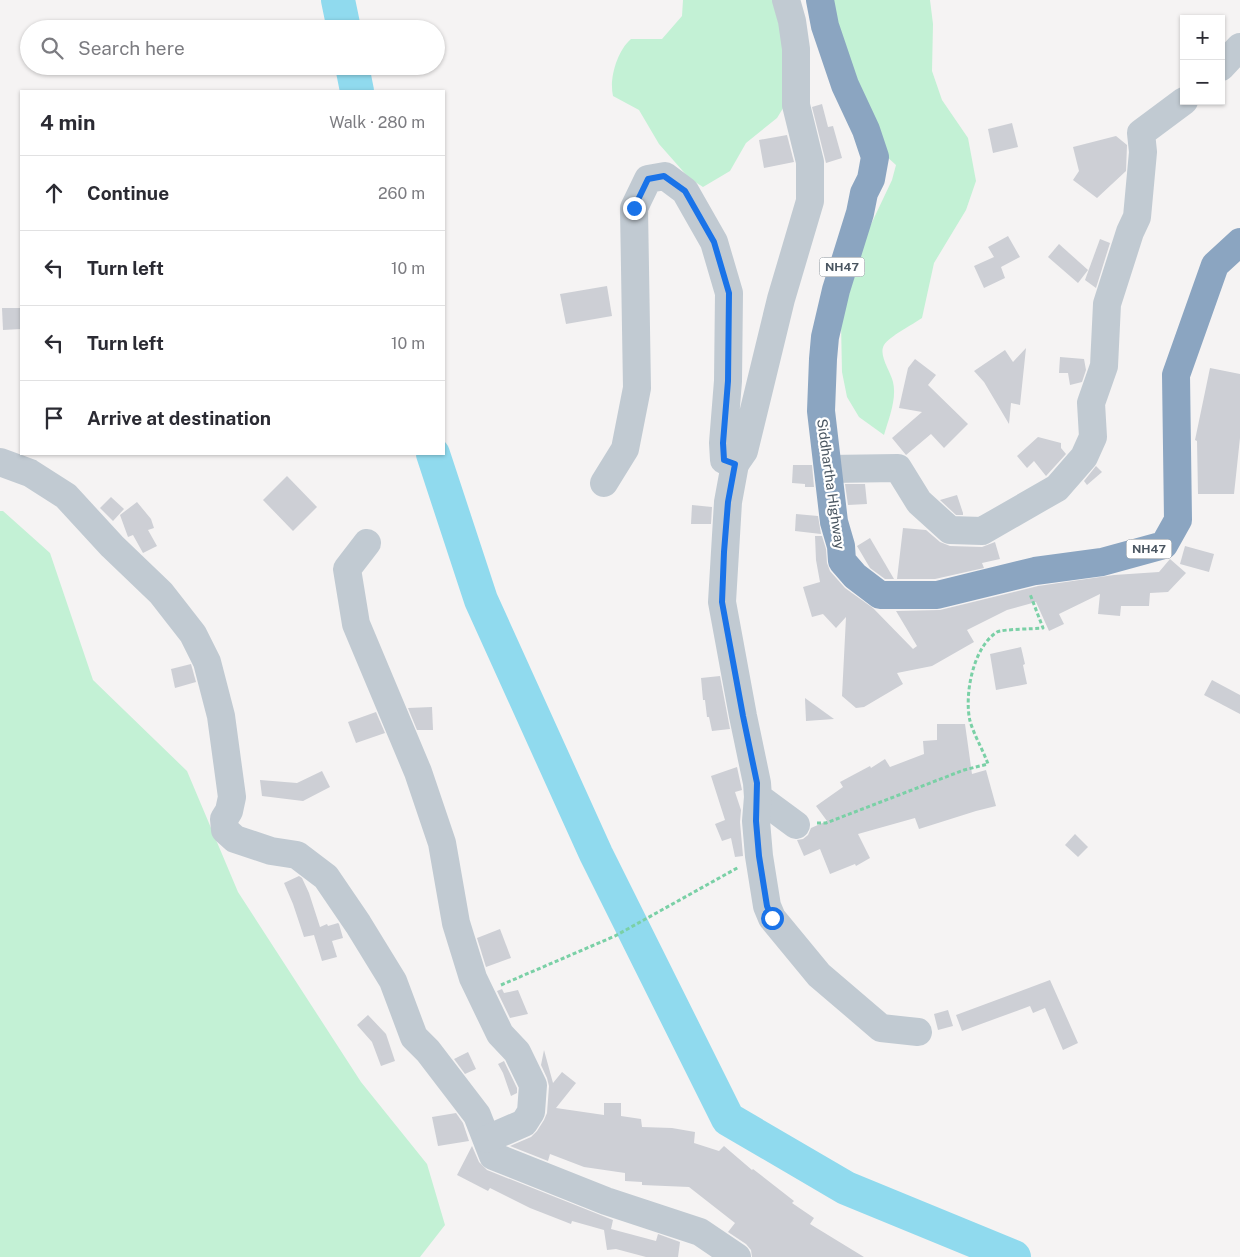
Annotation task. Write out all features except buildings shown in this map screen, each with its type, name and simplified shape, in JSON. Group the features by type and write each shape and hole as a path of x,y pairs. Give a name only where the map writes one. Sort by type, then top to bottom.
{"highway":[{"name":"Siddhartha Highway","path":"820,0 826,26 845,84 866,130 875,157 860,213 841,268 825,337 821,411 834,522 841,546 842,561 855,576 880,594 937,595 1035,571 1102,562 1164,545 1178,520 1176,375 1215,265 1240,242"}],"street":[{"path":"786,0 792,21 796,49 796,105 810,162 810,201 781,299 744,451 735,464 728,502 722,602 757,783 756,821 759,856 767,906 772,918 820,975 881,1028 918,1032"},
{"path":"1225,63 1240,47"},
{"path":"829,469 898,468 919,502 950,530 982,531 1057,488 1084,457 1093,437 1091,403 1104,366 1107,304 1130,232 1137,217 1143,152 1141,132 1180,104"},
{"path":"604,483 625,449 637,388 634,208 648,179 664,176 685,191 714,242 729,293 728,381 723,443 724,460 735,464"},
{"path":"0,462 30,473 66,496 112,546 161,593 193,634 207,662 221,716 232,797 229,811 224,819 225,830 235,839 271,851 297,855 326,877 393,980 414,1037 477,1115 493,1156 606,1201 700,1232 737,1257"},
{"path":"366,543 347,569 356,624 418,772 439,834 456,924 473,978 500,1034 517,1052 532,1085 531,1112 524,1123 487,1139"},
{"path":"758,797 796,825"}],"path":[{"path":"796,825 826,823 964,770 988,764 970,720 969,695 974,665 982,646 998,631 1043,628 1022,574"},
{"path":"493,989 615,936 746,863"}],"green space":[{"path":"683,0 778,0 786,23 785,105 777,118 746,143 730,171 703,187 689,178 659,144 639,110 613,96 612,89 615,66 626,44 631,39 662,39 682,16"},
{"path":"829,0 930,0 933,24 932,71 942,100 968,138 976,181 966,210 934,263 922,318 896,334 884,345 885,364 892,378 894,395 884,435 859,417 847,397 842,372 841,324 856,256 892,180 896,165 885,155 856,101"},
{"path":"0,511 3,511 50,553 93,680 187,771 238,892 361,1082 427,1164 445,1225 420,1257 0,1257"}],"waterway":[{"path":"338,0 342,20"},
{"path":"354,75 357,90"},
{"path":"433,455 481,600 596,854 728,1119 846,1188 1014,1257"}],"route":[{"path":"634,208 648,179 664,176 685,191 714,242 729,293 728,381 723,443 724,460 735,464 728,502 722,602 757,783 756,821 759,856 767,906 772,918"}]}
